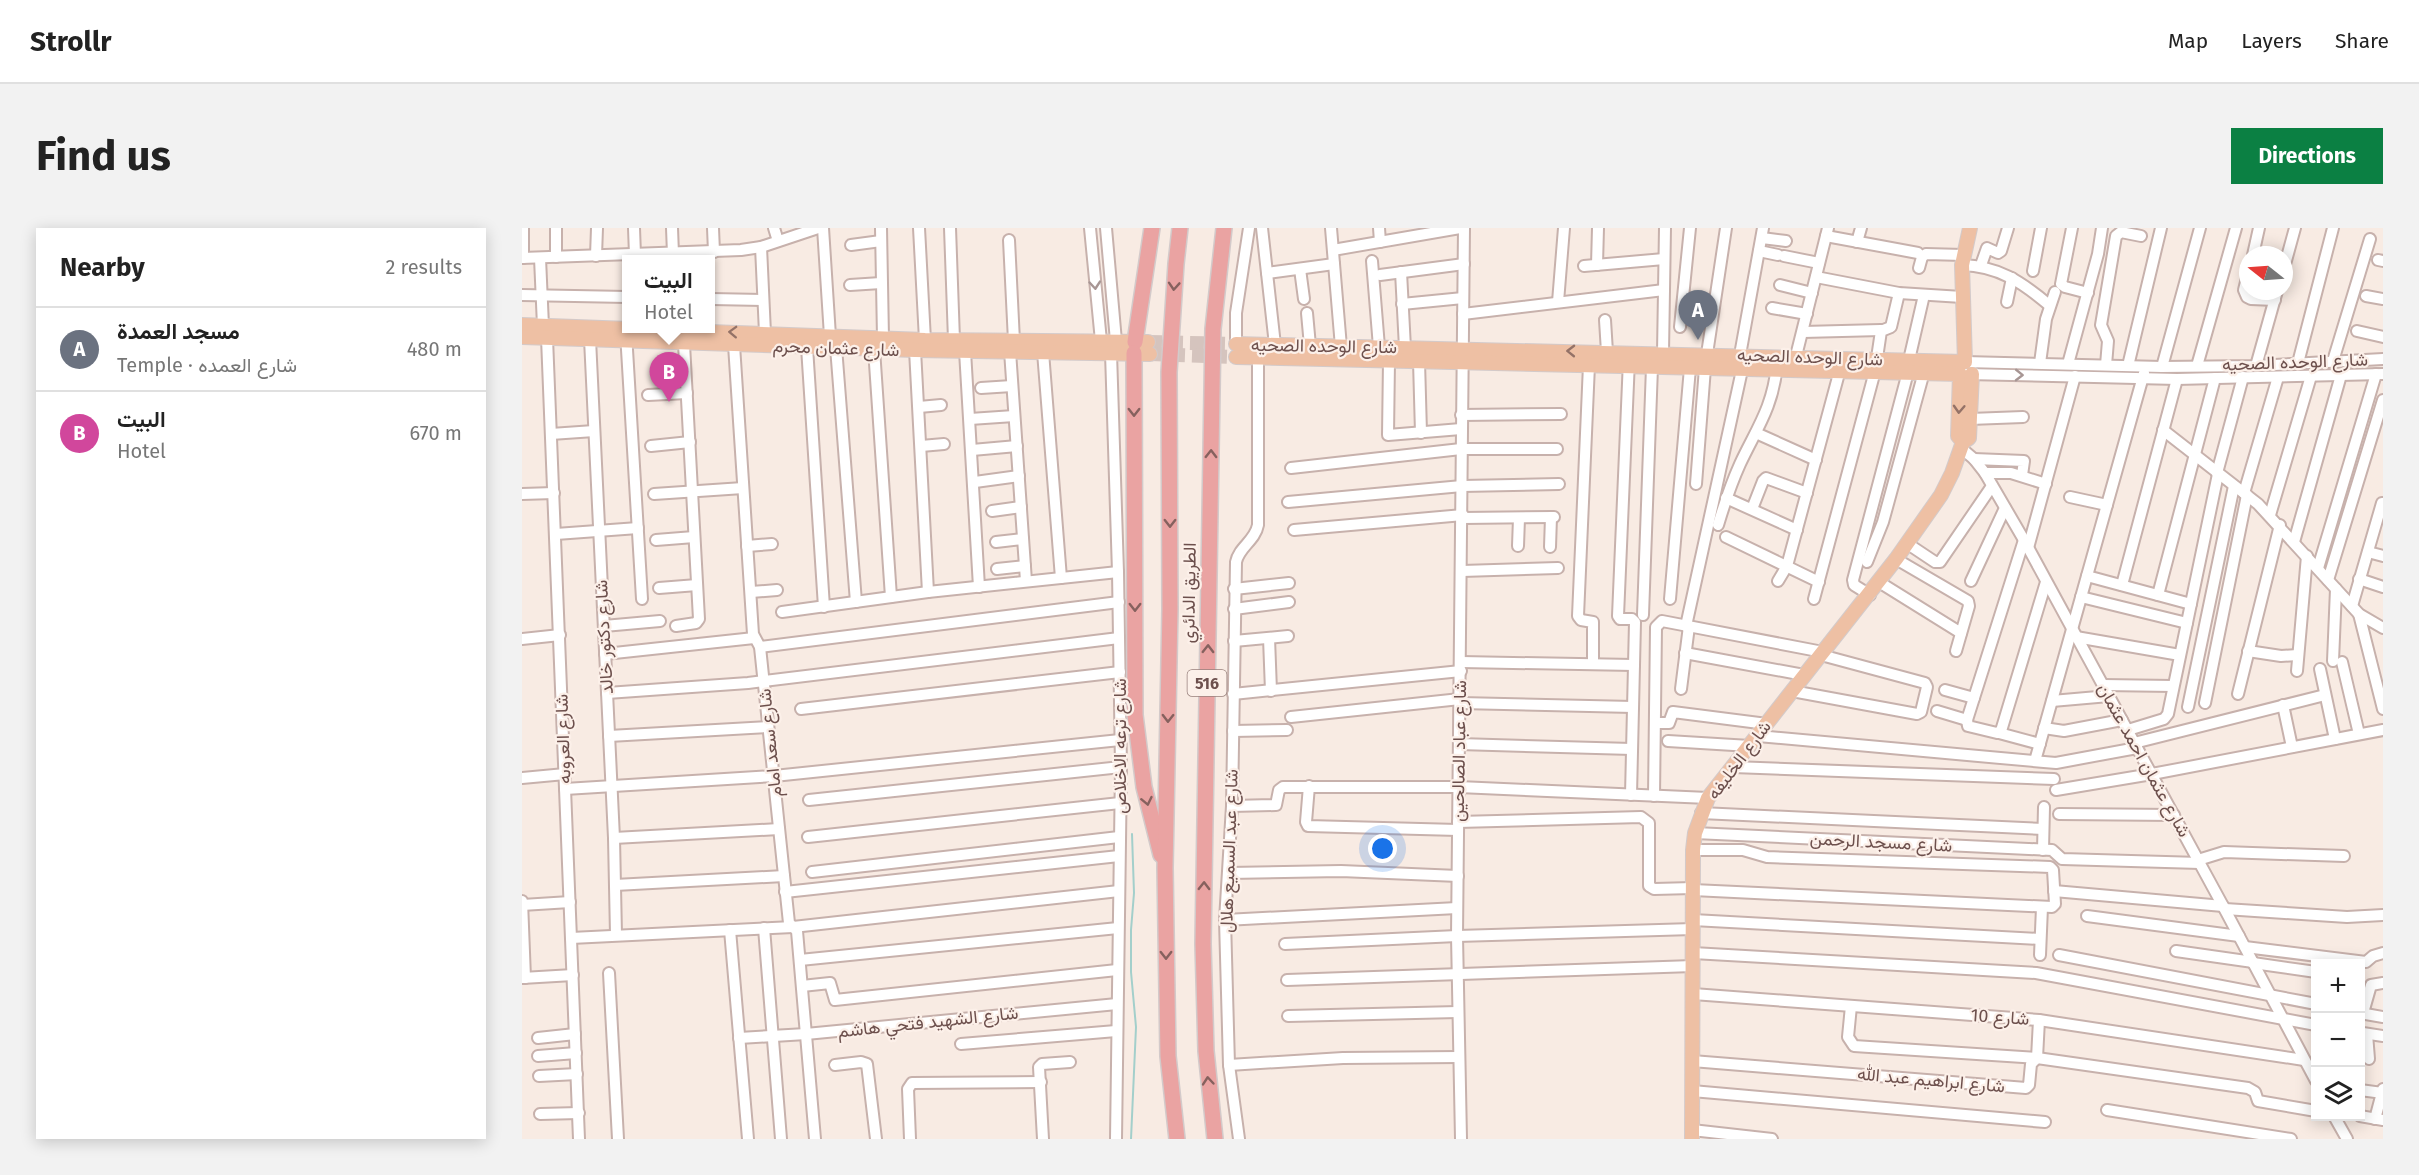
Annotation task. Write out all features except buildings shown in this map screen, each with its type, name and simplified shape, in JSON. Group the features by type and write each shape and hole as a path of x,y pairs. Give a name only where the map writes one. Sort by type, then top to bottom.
{"highway":[{"path":"1152,228 1142,348 1135,715 1144,787 1165,868"},
{"name":"الطريق الدائري","path":"1177,1139 1168,1056 1165,868 1170,609 1169,372 1180,228"},
{"name":"الطريق الدائري","path":"1215,1139 1206,1051 1203,944 1213,329 1224,228"}],"main road":[{"path":"1962,445 1958,436 1966,370 1962,260 1970,228"},
{"name":"شارع عثمان محرم","path":"522,325 545,332 590,339 626,334"},
{"name":"شارع عثمان محرم","path":"522,338 545,332 765,333 833,342 920,345 966,351 1101,341 1114,347"},
{"name":"شارع عثمان محرم","path":"686,334 734,345 807,346 833,342"},
{"name":"شارع عثمان محرم","path":"920,345 954,340 1012,346 1043,352 1114,347 1142,348"},
{"name":"شارع الوحده الصحيه","path":"1236,350 1275,345 1389,360 1419,361 1462,355"},
{"name":"شارع الوحده الصحيه","path":"1236,350 1258,357 1341,347 1405,348 1462,355 1597,359 1629,367 1690,368 1706,361 1740,355 1796,356 1842,364"},
{"name":"شارع الوحده الصحيه","path":"1597,359 1630,352 1663,353 1742,370 1777,370 1842,364 1966,370"},
{"name":"شارع الخليفه","path":"1692,1134 1693,850 1695,832 1701,813 1708,798 1870,595 1941,495 1962,445 1970,438 1966,370"}],"street":[{"path":"523,228 523,258 622,255"},
{"path":"556,228 556,257"},
{"path":"596,256 597,228"},
{"path":"634,228 635,255 681,255"},
{"path":"672,228 673,254"},
{"path":"713,228 714,252"},
{"path":"774,228 778,241"},
{"path":"695,255 761,247 818,228 833,342 856,602"},
{"path":"881,228 879,344 891,597"},
{"path":"919,228 919,407 928,592"},
{"path":"950,228 954,340"},
{"path":"1090,228 1101,341"},
{"name":"شارع ترعه الاخلاص","path":"1106,228 1114,347 1120,672 1121,767 1116,1139"},
{"path":"1236,350 1236,313 1249,228"},
{"path":"1263,228 1275,345"},
{"path":"1331,228 1341,347"},
{"path":"1379,228 1380,242"},
{"path":"1333,250 1380,242 1411,232 1462,228"},
{"name":"شارع عباد الصالحين","path":"1461,1139 1456,936 1462,571 1461,415 1464,264 1462,228"},
{"path":"1558,302 1564,228"},
{"path":"1597,265 1598,228"},
{"path":"1663,353 1665,228"},
{"path":"1680,327 1690,228"},
{"path":"1696,483 1706,361 1726,228"},
{"path":"1857,242 1861,228"},
{"path":"1981,265 1987,248 1997,252 2001,251 2008,228"},
{"path":"2033,271 2041,228"},
{"path":"2072,228 2061,281 2065,287 2088,292"},
{"path":"2068,364 2088,292 2102,228"},
{"path":"2128,366 2162,228"},
{"path":"2162,367 2200,228"},
{"path":"2197,366 2236,228"},
{"path":"2255,246 2259,228"},
{"path":"2290,246 2295,228"},
{"path":"2298,363 2332,228"},
{"path":"1796,356 1827,232 1857,242 1918,253"},
{"path":"2106,365 2108,341 2101,325 2116,236 2121,232 2141,237"},
{"path":"1740,355 1762,233 1786,241"},
{"path":"2333,361 2370,239"},
{"path":"1009,240 1012,386 1026,581"},
{"path":"851,245 881,241"},
{"path":"761,247 765,333"},
{"path":"1759,251 1819,263"},
{"path":"1919,268 1922,257 1926,254 1981,265 2012,278 2049,305"},
{"name":"شارع العروبه","path":"540,258 556,534 579,1139"},
{"path":"1584,266 1665,259"},
{"path":"1372,261 1379,347"},
{"path":"1267,273 1334,264"},
{"path":"1380,275 1464,264"},
{"path":"1300,269 1304,299"},
{"path":"1401,272 1405,348"},
{"path":"1816,277 1899,293 1962,297"},
{"path":"2007,302 2012,278"},
{"path":"850,285 881,283"},
{"path":"1780,285 1812,293"},
{"path":"1463,314 1664,290"},
{"path":"2040,363 2049,305 2055,292"},
{"path":"1803,332 1881,330 1891,327 1899,293"},
{"path":"522,295 622,297"},
{"path":"1867,562 1883,522 1913,367 1924,295"},
{"path":"2366,296 2383,299"},
{"path":"1402,304 1463,298"},
{"path":"715,299 763,300"},
{"path":"2188,707 2273,377 2261,365 2275,300"},
{"path":"1772,308 1807,314"},
{"path":"1302,350 1307,313"},
{"path":"1593,664 1593,622 1581,620 1578,616 1597,359 1605,320"},
{"path":"1814,599 1876,365 1881,330"},
{"path":"2357,332 2383,337"},
{"path":"626,334 642,599"},
{"path":"676,626 698,622 686,334"},
{"name":"شارع دكتور خالد","path":"590,339 614,838 616,936"},
{"name":"شارع سعد امام","path":"734,345 751,592 774,776 789,923 797,931 815,1139"},
{"path":"807,346 824,607"},
{"path":"966,351 979,587"},
{"path":"1043,352 1061,578"},
{"path":"1630,352 1618,616 1621,619 1632,619 1635,622 1631,795"},
{"path":"1718,525 1726,498 1772,399 1778,356"},
{"name":"شارع الوحده الصحيه","path":"1966,370 2040,363 2145,367 2261,365 2382,356"},
{"name":"شارع عبد السميع هلال","path":"1239,1139 1229,1065 1225,920 1232,806 1234,589 1236,562 1241,550 1253,539 1258,525 1258,357"},
{"path":"1389,360 1387,433 1389,436 1461,429"},
{"path":"1419,361 1421,433"},
{"path":"1778,581 1787,566 1842,364"},
{"path":"1643,615 1652,367"},
{"path":"1870,595 1854,585 1853,580 1913,367"},
{"path":"2035,761 2074,633 2081,597 2145,367"},
{"path":"1670,599 1690,368"},
{"path":"1681,689 1688,626 1742,370"},
{"name":"شارع الوحده الصحيه","path":"1966,370 2177,379 2379,374"},
{"path":"2318,568 2379,374"},
{"path":"2294,542 2342,375"},
{"path":"2040,744 1968,726 1966,720 2046,484 2075,376"},
{"path":"2270,515 2311,376"},
{"path":"2128,730 2164,719 2168,714 2218,474 2242,377"},
{"path":"2158,595 2215,378"},
{"path":"2122,585 2177,379"},
{"path":"981,388 1012,386"},
{"path":"648,394 687,393"},
{"path":"2328,580 2383,400"},
{"path":"919,407 941,405"},
{"path":"1461,415 1561,414"},
{"path":"970,419 1014,416"},
{"path":"1970,419 2023,417"},
{"path":"2163,430 2270,515 2355,610 2381,627 2383,640"},
{"path":"551,434 594,431"},
{"path":"1756,433 1816,460"},
{"path":"651,446 690,442"},
{"path":"921,446 944,444"},
{"name":"شارع عثمان احمد عثمان","path":"1962,445 1985,473 2026,544 2311,1072"},
{"path":"972,450 1017,446"},
{"path":"1292,468 1461,449 1557,449"},
{"path":"1974,459 2023,460 2025,463 2022,475"},
{"path":"1985,473 2022,475 2046,484"},
{"path":"975,482 1019,476"},
{"path":"1752,509 1766,478 1807,493"},
{"path":"1288,502 1462,486 1559,484"},
{"path":"1908,544 1939,563 1992,486"},
{"path":"654,494 743,488"},
{"path":"2205,703 2242,491"},
{"path":"522,494 554,493"},
{"path":"2070,497 2107,505"},
{"path":"1726,498 1797,530"},
{"path":"2382,503 2360,579 2355,610 2383,709"},
{"path":"992,511 1021,507"},
{"path":"1971,581 2005,508"},
{"path":"1294,530 1462,516 1553,517 1550,547"},
{"path":"1518,546 1519,518"},
{"path":"2238,694 2280,525"},
{"path":"556,534 638,528"},
{"path":"656,540 694,537"},
{"path":"1726,537 1819,582"},
{"path":"996,542 1023,539"},
{"path":"747,546 772,544"},
{"path":"2368,552 2383,556"},
{"path":"2297,671 2307,556"},
{"path":"1896,560 1967,600 1969,606 1956,651"},
{"path":"997,569 1025,566"},
{"path":"1462,571 1558,568"},
{"path":"782,612 928,592 1118,573"},
{"path":"2087,576 2191,604"},
{"path":"2360,579 2383,586"},
{"path":"1879,582 1961,633"},
{"path":"1999,733 2046,582"},
{"path":"1234,589 1289,583"},
{"path":"659,588 697,585"},
{"path":"2336,589 2338,661 2359,734"},
{"path":"751,592 777,590"},
{"path":"2081,597 2187,623"},
{"path":"605,654 758,642 1119,602"},
{"path":"1234,609 1289,602"},
{"path":"603,626 660,621"},
{"path":"1654,796 1656,627 1662,621 1822,653 1926,683 1927,686 1923,709 1917,714 1792,691"},
{"path":"2074,633 2180,655"},
{"path":"522,639 560,635"},
{"path":"1234,641 1288,636"},
{"path":"607,693 763,681 1119,638"},
{"path":"1269,638 1271,691"},
{"path":"2248,651 2281,656 2298,655"},
{"path":"1686,653 1804,675"},
{"path":"1233,694 1461,666 1634,665"},
{"path":"2320,669 2335,739"},
{"path":"801,709 1120,672"},
{"path":"2103,685 2174,686"},
{"path":"1945,690 1974,698"},
{"path":"1668,741 1754,741 2056,763 2136,745 2325,695"},
{"path":"2052,701 2109,696"},
{"path":"1291,717 1460,701 1633,707"},
{"path":"2283,705 2292,747"},
{"path":"1937,711 1966,720"},
{"path":"1655,723 1669,723 1673,712 1767,724"},
{"path":"2044,728 2064,731 2122,720"},
{"path":"609,736 768,727"},
{"path":"1233,731 1287,730"},
{"path":"1733,767 2055,785 2152,774 2383,730"},
{"path":"565,789 611,788 774,776 1120,740"},
{"path":"1460,744 1632,749"},
{"path":"809,800 1121,767"},
{"path":"522,778 565,774"},
{"path":"1232,806 1276,805 1281,787 1309,786 1459,787 1708,798"},
{"path":"1309,786 1306,822 1310,826 1458,826 1641,817 1649,823 1649,886 1654,889 1693,889 2052,908 2055,903 2053,870 2049,867 1767,856 1743,850 1693,850"},
{"path":"808,837 1120,803"},
{"path":"2043,850 2044,807"},
{"path":"1701,813 2043,829"},
{"path":"2059,814 2174,816"},
{"path":"614,838 779,829"},
{"name":"شارع مسجد الرحمن","path":"1695,832 2053,850 2062,859 2199,861"},
{"path":"812,872 1119,837"},
{"path":"2199,861 2224,852 2344,856"},
{"path":"785,892 1119,856"},
{"path":"1229,873 1341,871 1458,876"},
{"path":"615,885 784,876"},
{"path":"571,938 793,927 1119,891"},
{"path":"2054,891 2224,908 2347,917 2383,915"},
{"path":"522,900 524,978 573,975"},
{"path":"522,905 570,902"},
{"path":"2040,955 2042,907"},
{"path":"1225,920 1457,908"},
{"path":"2087,916 2239,936"},
{"path":"1285,944 1693,924 2040,939"},
{"path":"764,928 781,1139"},
{"path":"800,960 1118,928"},
{"path":"730,930 748,1139"},
{"path":"2245,947 2366,962 2373,956 2383,953"},
{"path":"2176,951 2311,971"},
{"path":"2059,955 2311,1003"},
{"path":"1287,980 1457,975 1693,960 2036,973 2311,1024"},
{"path":"802,986 829,983 834,1000 1117,970"},
{"path":"609,973 618,1139"},
{"path":"2365,1004 2371,985 2383,983"},
{"name":"شارع 10","path":"1693,994 2039,1020 2304,1060"},
{"name":"شارع الشهيد فتحي هاشم","path":"739,1038 806,1034 1117,1004"},
{"path":"1851,1006 1848,1037 1854,1046 2037,1058 2248,1088 2255,1092 2258,1101 2311,1110"},
{"path":"1288,1016 1458,1012"},
{"path":"2365,1014 2383,1017"},
{"path":"2037,1058 2039,1020"},
{"path":"961,1044 1116,1031"},
{"path":"2365,1033 2383,1036"},
{"path":"537,1038 575,1034"},
{"path":"2365,1038 2369,1059"},
{"path":"538,1056 576,1053"},
{"path":"1229,1065 1343,1058 1459,1057"},
{"name":"شارع ابراهيم عبد الله","path":"1692,1061 2026,1088 2029,1084 2031,1064 2037,1058"},
{"path":"835,1065 861,1062 867,1064 876,1139"},
{"path":"1043,1139 1040,1065 1070,1062"},
{"path":"539,1076 577,1074"},
{"path":"910,1139 908,1089 912,1083 1041,1082"},
{"path":"2365,1090 2383,1092 2379,1120"},
{"path":"1692,1091 2045,1122"},
{"path":"2107,1110 2291,1139"},
{"path":"540,1114 579,1113"},
{"path":"2337,1121 2347,1139"},
{"path":"1692,1134 1772,1139"}],"waterway":[{"path":"1131,1139 1136,1027 1131,972 1134,893 1132,834"}],"tunnel":[{"path":"1148,342 1236,344"},
{"path":"1150,354 1236,357"}],"place":[{"name":"مسجد العمدة","path":"1698,340"},
{"name":"البيت","path":"669,402"}]}
